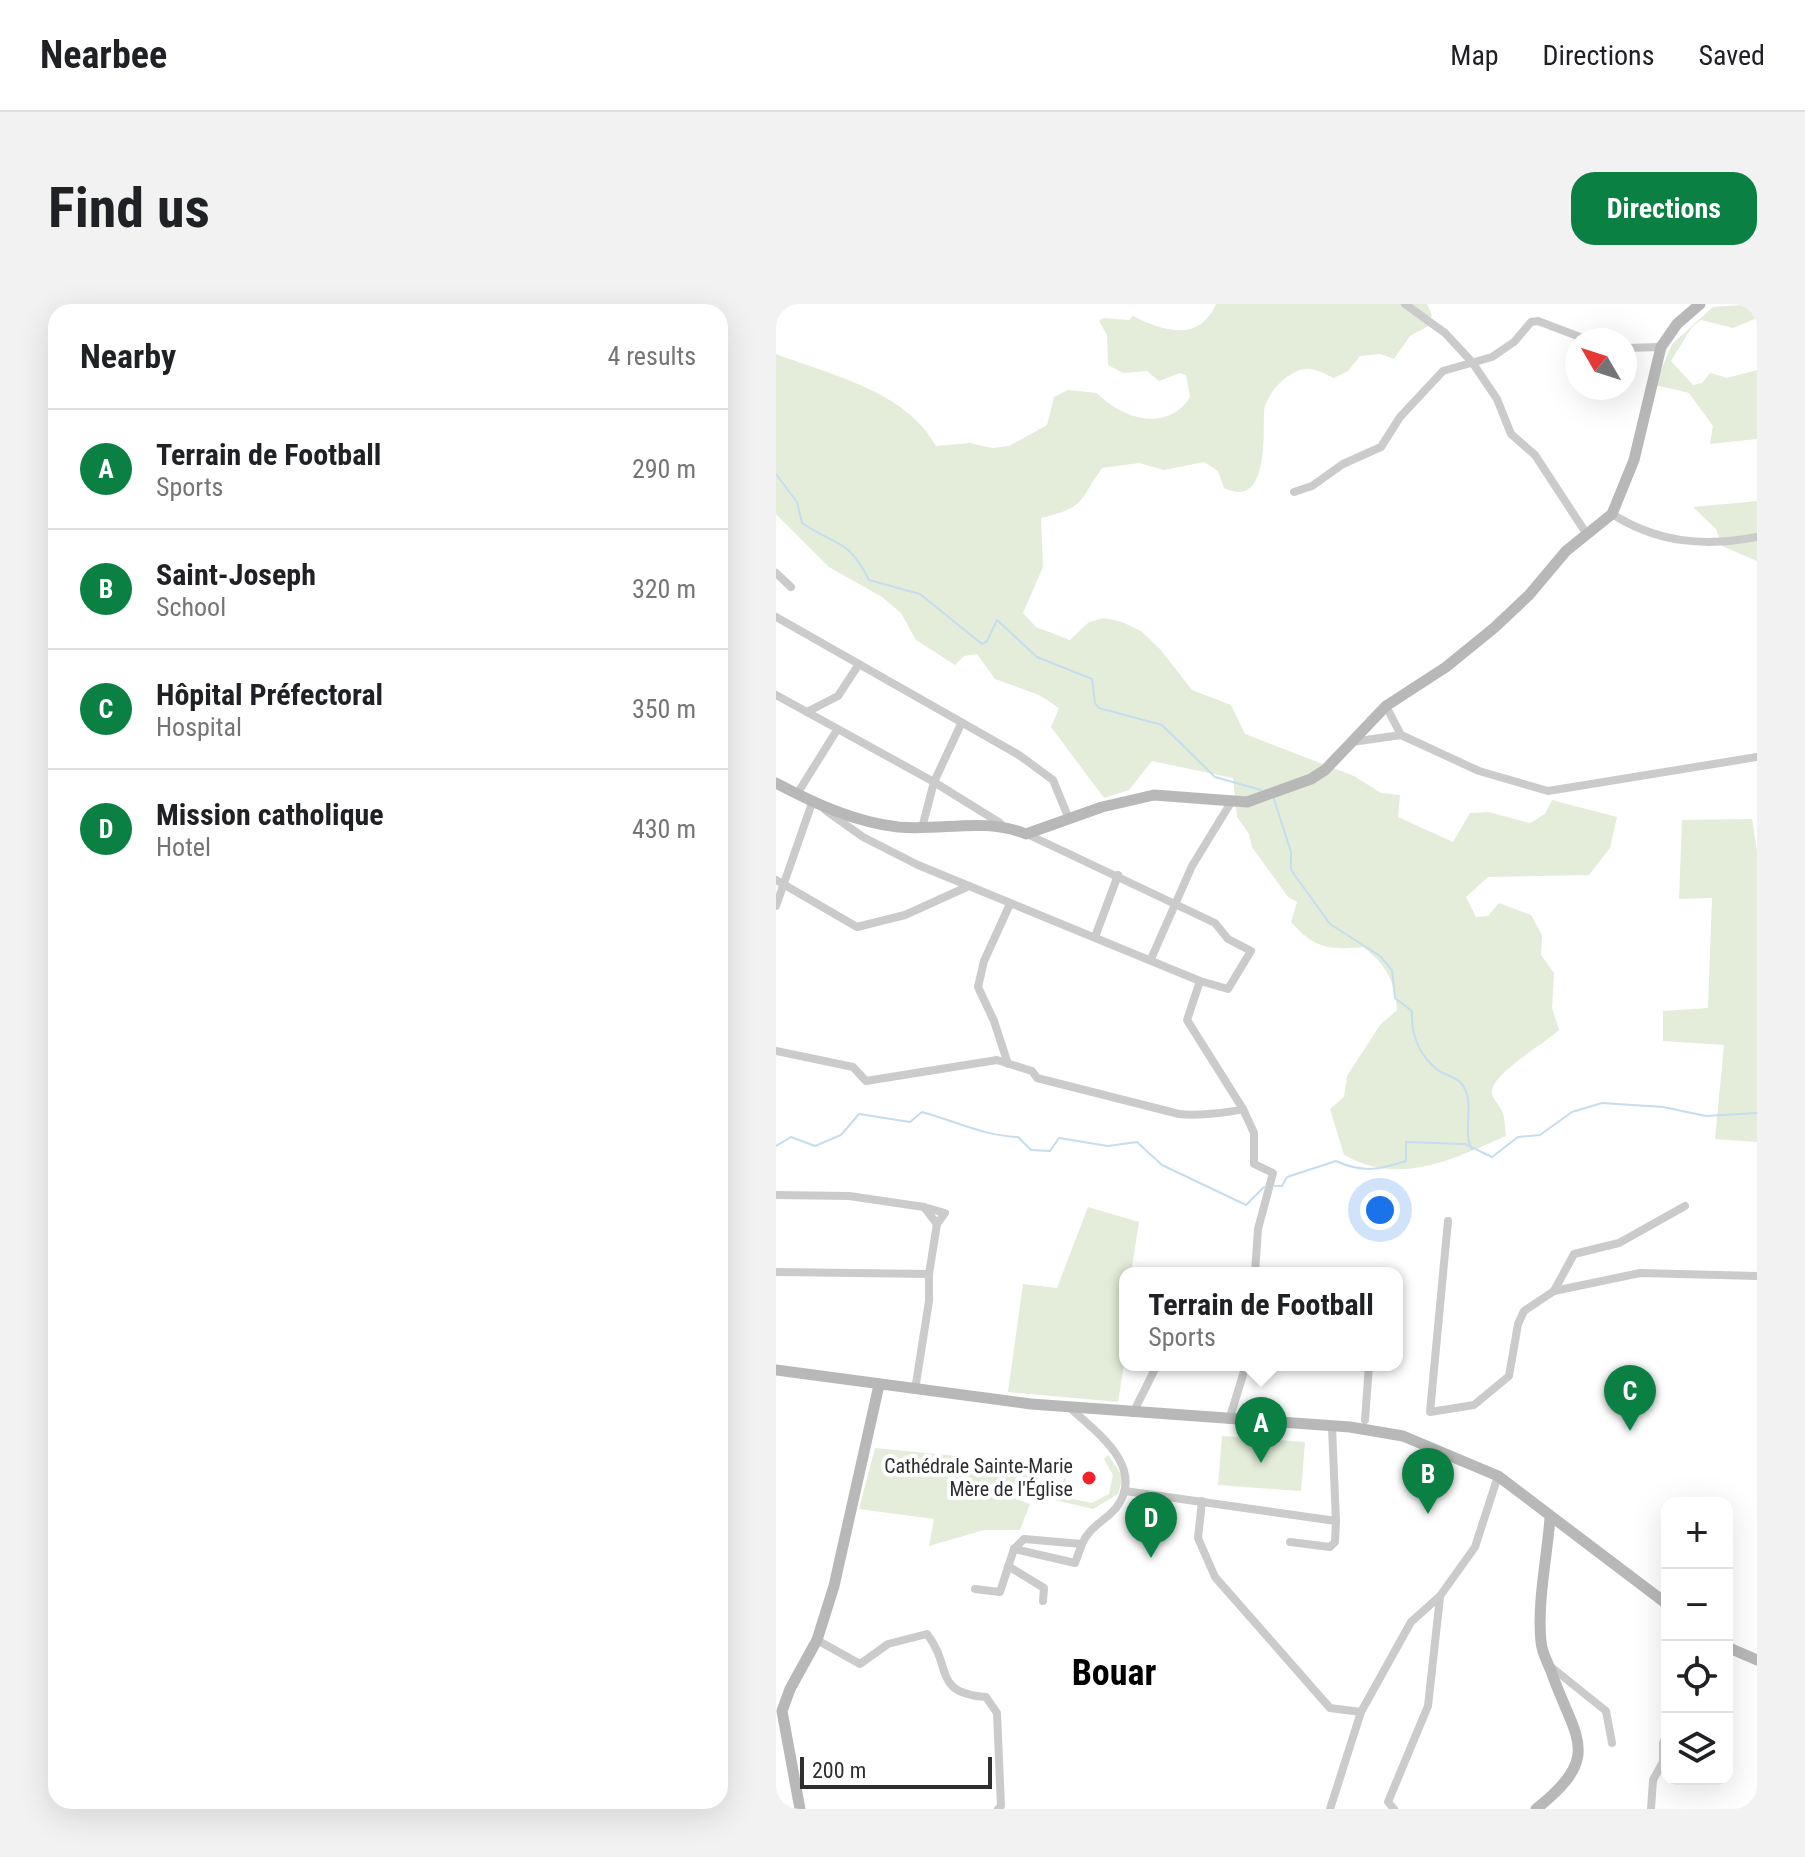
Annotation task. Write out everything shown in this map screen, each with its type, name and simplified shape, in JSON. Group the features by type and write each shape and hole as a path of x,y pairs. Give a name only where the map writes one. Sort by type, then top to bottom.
{"street":[{"path":"1405,304 1445,333 1472,362 1485,387 1497,399 1511,434 1535,455 1586,533"},
{"path":"1026,834 1129,799 1154,795 1230,804 1274,793 1311,779 1386,706 1446,667 1494,628 1586,533 1612,514 1634,460 1661,347 1677,324 1700,304"},
{"path":"1294,492 1312,486 1343,464 1381,447 1400,417 1443,371 1492,357 1514,342 1531,322 1538,321 1565,331"},
{"path":"1637,348 1661,347"},
{"path":"1612,514 1637,530 1683,542 1719,544 1757,537"},
{"path":"776,573 791,587"},
{"path":"776,617 1019,755 1053,780 1069,819"},
{"path":"807,712 838,696 859,664"},
{"path":"776,695 934,782 1000,823 1118,875 1215,923 1228,939 1251,951 1228,989 1200,981 1010,904 863,837 816,804 776,783"},
{"path":"1386,706 1401,735"},
{"path":"922,828 934,782 961,724"},
{"path":"797,794 837,730"},
{"path":"1352,742 1401,735 1479,771 1548,791 1757,757"},
{"path":"816,804 871,821 922,828 1000,823"},
{"path":"776,906 779,881 816,804"},
{"path":"1151,959 1192,866 1230,804"},
{"path":"863,837 871,821"},
{"path":"1095,937 1118,875"},
{"path":"779,881 857,927 905,915 969,886"},
{"path":"1008,1064 994,1021 978,987 984,961 1010,904"},
{"path":"1200,981 1187,1020 1243,1109 1254,1133 1254,1164 1273,1173 1258,1229 1255,1267"},
{"path":"776,1051 853,1067 866,1081 997,1060 1032,1071 1037,1078 1179,1114 1196,1117 1213,1111 1243,1109"},
{"path":"776,1195 849,1196 945,1213 937,1224 915,1390"},
{"path":"1554,1291 1574,1254 1619,1243 1685,1206"},
{"path":"924,1207 937,1224"},
{"path":"1448,1221 1430,1412 1474,1405 1509,1376 1518,1324 1524,1311 1554,1291 1640,1273 1757,1276"},
{"path":"776,1272 929,1274"},
{"path":"776,1370 915,1390 1133,1414 1332,1427 1403,1436 1498,1476 1661,1600"},
{"path":"1133,1414 1154,1371"},
{"path":"1229,1421 1244,1371"},
{"path":"1365,1420 1369,1371"},
{"path":"800,1809 782,1711 790,1689 817,1640 846,1539 879,1385"},
{"path":"1014,1549 1075,1563 1088,1531 1115,1509 1125,1491 1126,1474 1121,1460 1068,1407"},
{"path":"1290,1542 1330,1547 1335,1542 1332,1427"},
{"path":"1330,1809 1361,1712 1411,1622 1440,1596 1475,1547 1498,1476"},
{"path":"1125,1491 1336,1521"},
{"path":"1202,1501 1198,1538 1215,1577 1330,1708 1361,1712"},
{"path":"1536,1809 1555,1794 1580,1758 1580,1743 1541,1639 1550,1518"},
{"path":"975,1589 1000,1592 1014,1549 1030,1537 1082,1544"},
{"path":"1008,1566 1044,1588 1043,1601"},
{"path":"1394,1809 1388,1802 1428,1706 1440,1596"},
{"path":"817,1640 860,1664 888,1644 927,1634 938,1649 947,1682 962,1695 986,1697 997,1713 1001,1806 998,1809"},
{"path":"1733,1650 1757,1660"},
{"path":"1549,1666 1606,1711 1612,1743"},
{"path":"1651,1809 1653,1780 1661,1766"}],"green space":[{"path":"1216,304 1427,304 1432,315 1428,326 1410,336 1394,359 1380,354 1360,356 1348,371 1334,378 1316,370 1303,369 1280,383 1265,406 1263,452 1256,480 1249,489 1239,492 1224,488 1218,471 1204,462 1164,470 1139,463 1102,468 1073,507 1041,518 1043,567 1023,613 1036,627 1070,640 1089,622 1104,618 1141,631 1160,649 1192,690 1231,705 1245,734 1354,776 1381,793 1400,795 1398,817 1453,842 1470,813 1489,812 1530,823 1545,814 1552,800 1617,817 1610,848 1589,875 1488,877 1466,897 1476,917 1488,916 1499,903 1531,915 1542,935 1541,955 1554,973 1552,1008 1559,1030 1507,1070 1493,1087 1492,1094 1503,1114 1506,1136 1445,1161 1405,1169 1385,1168 1344,1155 1330,1109 1344,1097 1347,1076 1380,1025 1397,1010 1394,990 1378,960 1363,947 1323,946 1308,938 1291,922 1297,902 1288,897 1252,847 1249,834 1237,817 1233,778 1152,761 1129,790 1104,798 1051,727 1059,708 1039,695 995,679 977,654 964,656 955,665 916,640 901,613 882,597 829,567 776,514 776,354 887,398 923,427 936,446 970,443 992,448 1009,446 1047,425 1054,397 1068,390 1097,393 1131,415 1157,419 1169,416 1190,397 1186,375 1180,373 1159,381 1147,371 1123,373 1108,365 1107,335 1099,321 1103,318 1129,320 1133,316 1168,329 1190,329 1209,316"},
{"path":"1757,304 1757,318 1733,328 1701,320 1692,327 1671,361 1693,385 1702,383 1710,373 1727,378 1757,370 1757,439 1710,444 1713,426 1689,393 1655,385 1672,344 1713,307"},
{"path":"1757,501 1757,561 1722,546 1716,529 1693,507"},
{"path":"1752,819 1757,851 1757,1142 1715,1139 1724,1045 1663,1041 1663,1011 1708,1008 1712,898 1679,899 1682,820"},
{"path":"1088,1207 1139,1222 1132,1267 1119,1267 1119,1371 1123,1371 1118,1402 1008,1392 1023,1284 1057,1288"},
{"path":"1222,1436 1305,1442 1301,1491 1218,1485"},
{"path":"875,1448 957,1456 976,1463 981,1456 1036,1479 1033,1486 1019,1486 1016,1493 1019,1500 1030,1504 1020,1530 984,1530 929,1546 934,1519 859,1509"},
{"path":"1108,1455 1123,1477 1118,1494 1093,1509 1055,1500 1065,1477 1073,1499 1092,1503 1109,1494 1113,1475 1104,1459"}],"waterway":[{"path":"776,474 797,502 802,523 848,550 869,580 920,594 982,644 987,641 997,620 1037,657 1092,679 1095,703 1099,708 1162,725 1215,777 1261,790"},
{"path":"1273,796 1291,852 1291,870 1330,924 1380,956 1392,970 1395,998 1412,1011 1413,1028 1421,1051 1432,1065 1459,1081 1466,1091 1472,1149"},
{"path":"1275,1186 1282,1186 1287,1177 1336,1161 1371,1169 1406,1161 1406,1142 1465,1144 1492,1157 1518,1137 1540,1135 1572,1112 1602,1103 1663,1107 1706,1116 1757,1113"},
{"path":"776,1146 791,1137 815,1146 841,1135 859,1114 910,1122 922,1112 981,1131 1018,1137 1031,1150 1050,1151 1059,1138 1108,1146 1137,1142 1162,1165 1246,1205 1264,1187"}],"place":[{"name":"Hôpital Préfectoral","path":"1630,1431"},
{"name":"Terrain de Football","path":"1261,1463"},
{"name":"Cathédrale Sainte-Marie Mère de l'Église","path":"1089,1478"},
{"name":"Saint-Joseph","path":"1428,1514"},
{"name":"Mission catholique","path":"1151,1558"}],"district":[{"name":"Bouar","path":"1114,1672"}]}
